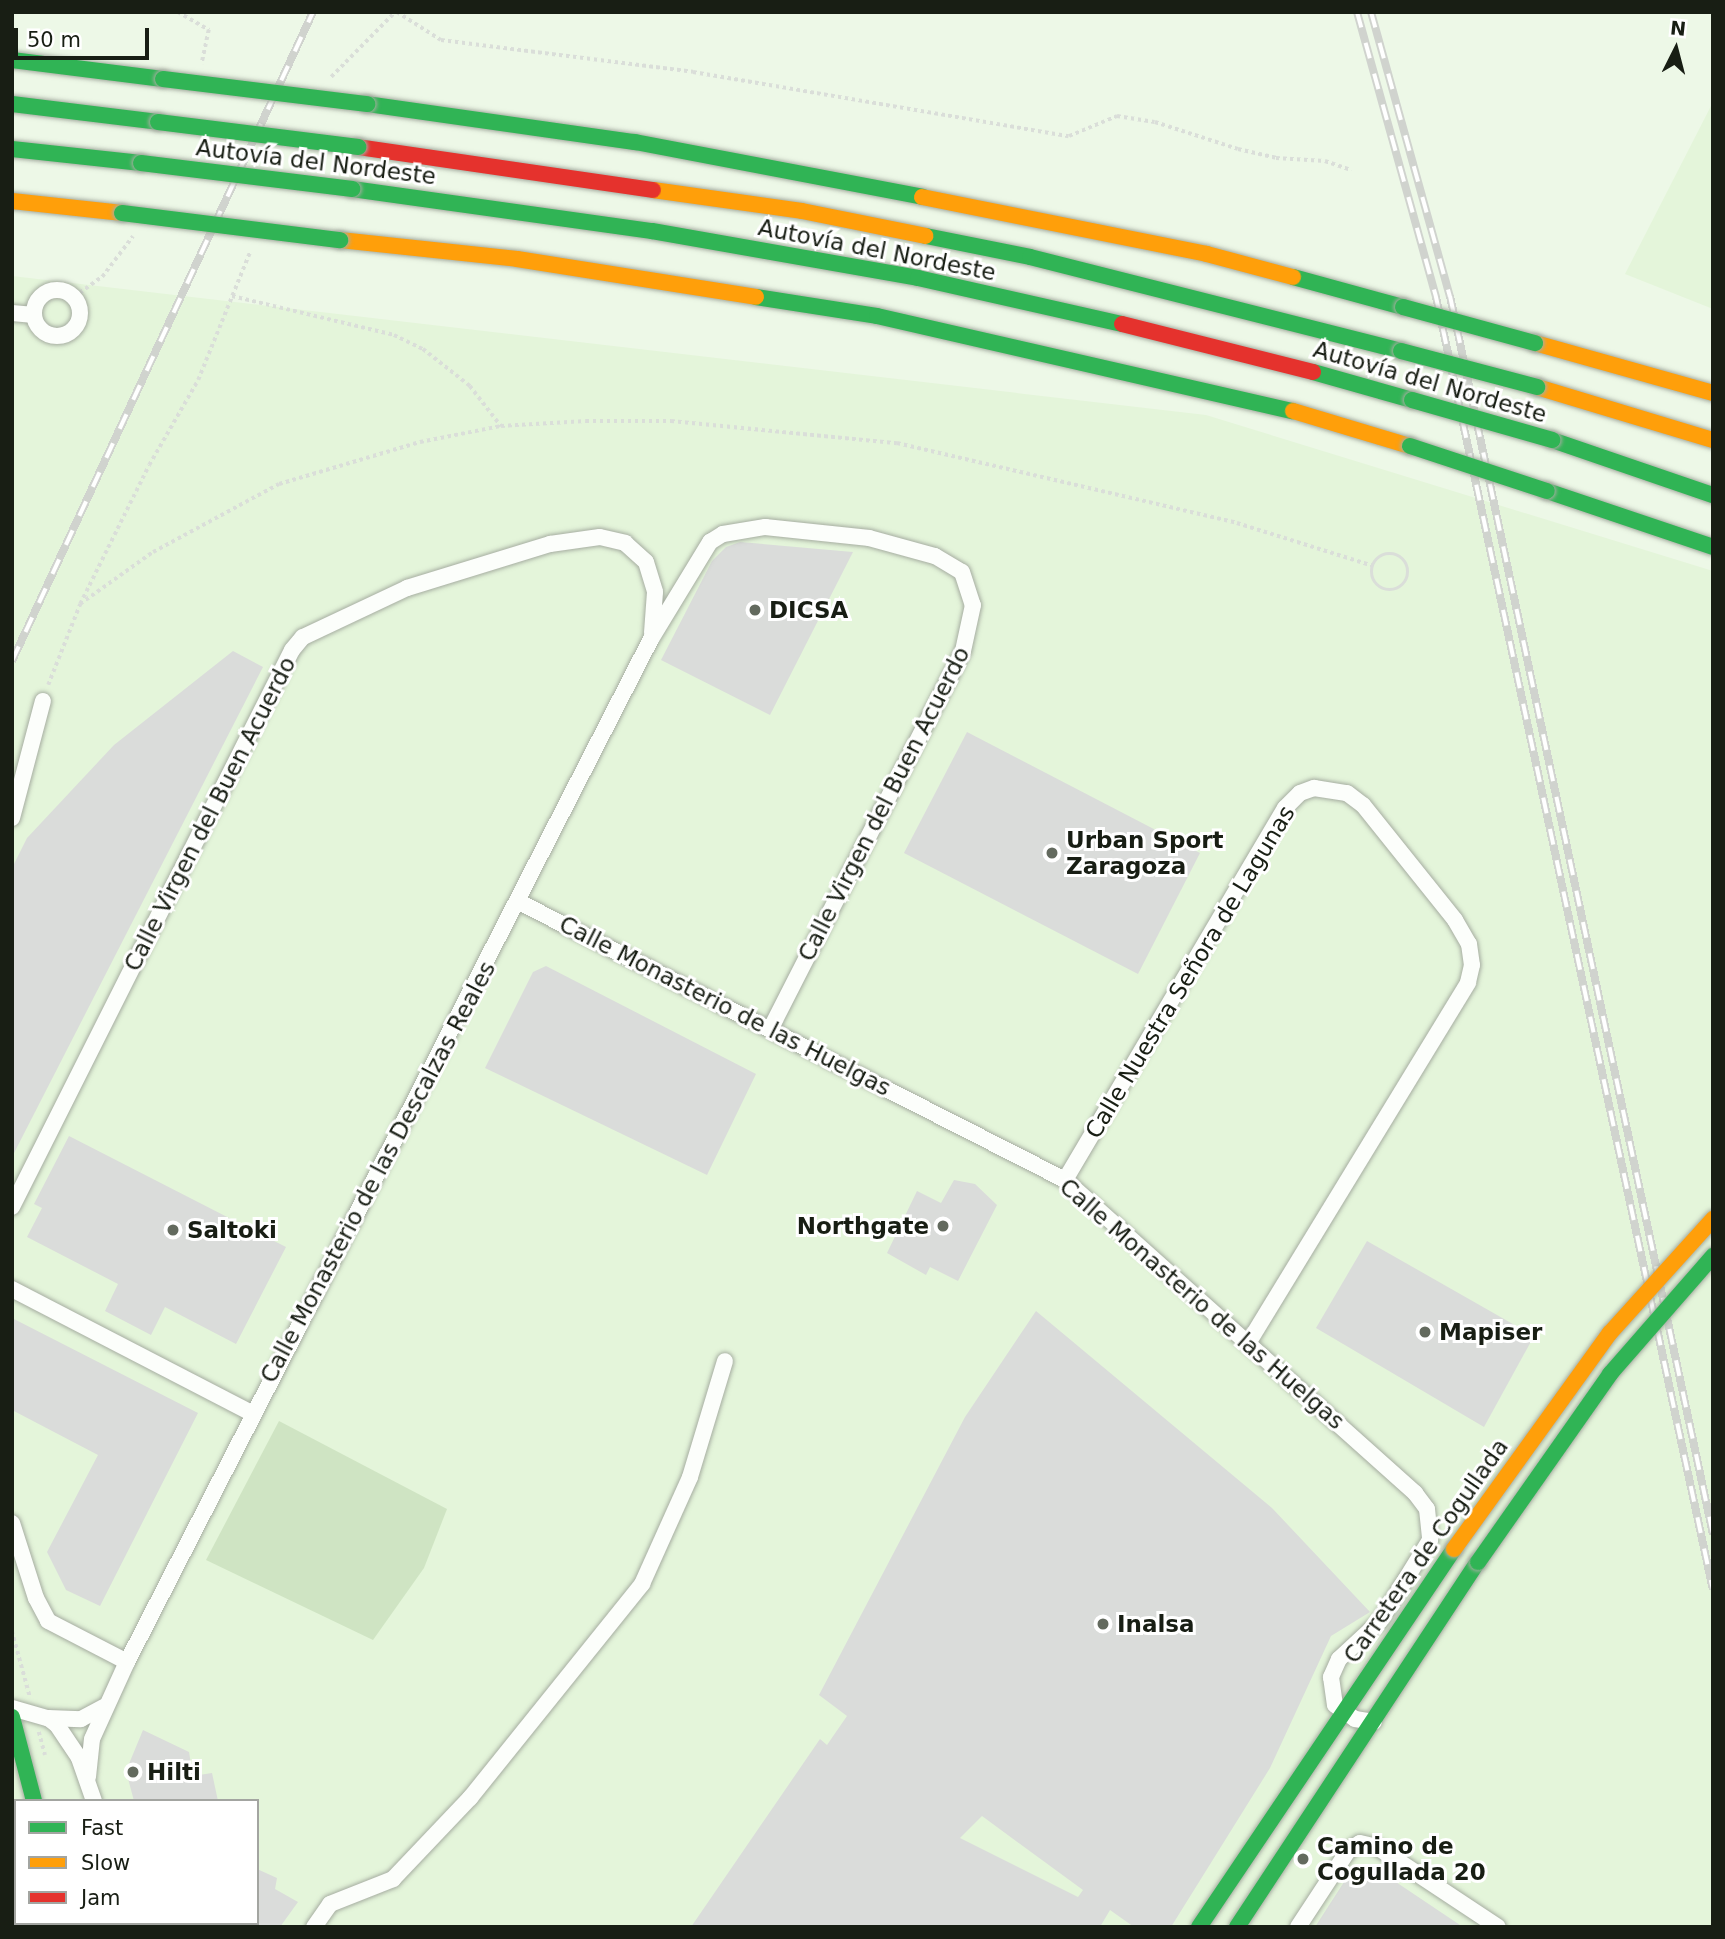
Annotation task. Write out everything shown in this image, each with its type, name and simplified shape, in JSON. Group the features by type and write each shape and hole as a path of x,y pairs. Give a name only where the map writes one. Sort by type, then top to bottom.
{"main road":[{"path":"12,60 368,104 635,142 849,181 1207,254 1713,393"},
{"name":"Autovía del Nordeste","path":"12,104 358,147 802,211 1030,257 1538,387 1713,440"},
{"name":"Autovía del Nordeste","path":"12,149 352,189 652,231 918,278 1219,346 1552,440 1713,495"},
{"path":"12,167 63,170 134,162"},
{"path":"12,201 517,259 877,316 1125,370 1334,421 1713,547"},
{"name":"Carretera de Cogullada","path":"1199,1927 1454,1549 1610,1333 1713,1219"},
{"name":"Carretera de Cogullada","path":"1237,1927 1478,1562 1610,1374 1713,1256"},
{"path":"12,1717 33,1799"}],"street":[{"path":"12,313 34,314"},
{"name":"Calle Virgen del Buen Acuerdo","path":"651,639 710,542 743,528 869,538 949,562 970,586 973,605 963,651 771,1028"},
{"name":"Calle Virgen del Buen Acuerdo","path":"12,1207 292,650 303,637 407,588 550,544 600,537 625,543 646,562 655,592 651,639"},
{"name":"Calle Monasterio de las Descalzas Reales","path":"88,1777 92,1739 127,1662 251,1413 519,902 651,639"},
{"path":"12,818 43,701"},
{"name":"Calle Nuestra Señora de Lagunas","path":"1065,1180 1286,808 1300,793 1314,788 1347,793 1363,805 1455,920 1469,944 1472,965 1468,983 1249,1342"},
{"name":"Calle Monasterio de las Huelgas","path":"519,902 1065,1180 1415,1493 1427,1509 1432,1526 1424,1554 1380,1621 1348,1651 1331,1677 1332,1697 1342,1712"},
{"path":"12,1289 251,1413"},
{"path":"314,1927 330,1903 393,1879 470,1798 642,1584 690,1476 725,1361"},
{"path":"12,1523 36,1598 48,1620 127,1662"},
{"path":"12,1708 48,1718 82,1720 106,1706"},
{"path":"1342,1712 1374,1722"},
{"path":"48,1718 71,1743 88,1777 94,1799"},
{"path":"1298,1927 1348,1852 1360,1843 1377,1847 1498,1927"},
{"path":"12,1919 14,1927"}],"path":[{"path":"322,88 396,12 441,40 693,72 1069,136 1117,116 1155,122 1238,149 1276,158 1325,160 1351,170"},
{"path":"43,701 80,604 149,465 198,380 251,248"},
{"path":"232,296 394,335 413,344 470,386 501,426"},
{"path":"80,604 153,552 279,484 363,456 501,426 671,421 897,443 1237,523 1373,566"},
{"path":"1393,554 1408,566 1408,578 1400,588 1384,590 1372,577 1373,566 1381,556 1393,554"}],"shaded area":[{"path":"1713,102 1713,309 1625,274"},
{"path":"12,276 1206,415 1713,571 1713,1927 12,1927"},
{"path":"279,1421 447,1509 424,1568 373,1640 206,1560"}],"building":[{"name":"DICSA","path":"740,542 853,552 770,715 661,660 712,561 726,547"},
{"path":"233,651 263,667 12,1157 12,868 27,838 114,745"},
{"name":"Urban Sport Zaragoza","path":"967,732 1200,853 1138,974 904,853"},
{"path":"546,966 756,1074 707,1175 485,1068 533,972"},
{"path":"69,1136 286,1247 236,1344 165,1307 151,1335 105,1311 118,1284 27,1237 42,1208 34,1204"},
{"name":"Northgate","path":"954,1180 975,1184 997,1205 958,1281 930,1267 926,1275 887,1253 917,1191 941,1203"},
{"name":"Mapiser","path":"1367,1241 1534,1336 1484,1427 1316,1328"},
{"name":"Inalsa","path":"1036,1311 1272,1508 1370,1612 1331,1636 1270,1768 1171,1927 1134,1927 1110,1910 1100,1927 691,1927 820,1739 827,1745 847,1716 819,1695 965,1417","holes":["982,1816 1083,1890 1078,1897 960,1838"]},
{"path":"12,1318 198,1413 100,1606 66,1590 47,1552 98,1455 12,1410"},
{"path":"143,1730 189,1752 193,1776 212,1773 218,1799 133,1799 126,1771"},
{"path":"1372,1866 1463,1927 1315,1927 1353,1868"},
{"path":"259,1870 277,1878 275,1889 298,1902 280,1927 257,1927"}],"railway":[{"path":"12,661 313,12"},
{"path":"1357,12 1436,297 1713,1590"},
{"path":"1371,12 1450,296 1713,1534"}],"traffic: fast":[{"path":"12,60 163,79"},
{"path":"163,79 367,104"},
{"path":"12,104 158,122"},
{"path":"367,104 635,142 922,197"},
{"path":"158,122 358,147"},
{"path":"12,149 141,163"},
{"path":"141,163 352,189"},
{"path":"352,189 652,231 918,278 1122,324"},
{"path":"122,213 340,240"},
{"path":"926,236 1030,257 1401,351"},
{"path":"1293,277 1403,307"},
{"path":"756,297 877,316 1293,411"},
{"path":"1403,307 1535,343"},
{"path":"1401,351 1537,387"},
{"path":"1313,372 1412,400"},
{"path":"1412,400 1552,440"},
{"path":"1552,440 1713,495"},
{"path":"1410,446 1547,491"},
{"path":"1547,491 1713,547"},
{"path":"1478,1562 1610,1374 1713,1256"},
{"path":"1199,1927 1454,1549"},
{"path":"1237,1927 1478,1562"},
{"path":"12,1717 33,1799"}],"traffic: slow":[{"path":"653,190 802,211 926,236"},
{"path":"922,197 1207,254 1293,277"},
{"path":"12,201 122,213"},
{"path":"340,240 517,259 756,297"},
{"path":"1535,343 1713,393"},
{"path":"1537,387 1713,440"},
{"path":"1293,411 1410,446"},
{"path":"1454,1549 1610,1333 1713,1219"}],"traffic: jam":[{"path":"358,147 653,190"},
{"path":"1122,324 1313,372"}],"place":[{"name":"DICSA","path":"755,610"},
{"name":"Urban Sport Zaragoza","path":"1052,853"},
{"name":"Northgate","path":"943,1226"},
{"name":"Saltoki","path":"173,1230"},
{"name":"Mapiser","path":"1425,1332"},
{"name":"Inalsa","path":"1103,1624"},
{"name":"Hilti","path":"133,1772"},
{"name":"Camino de Cogullada 20","path":"1303,1859"}]}
